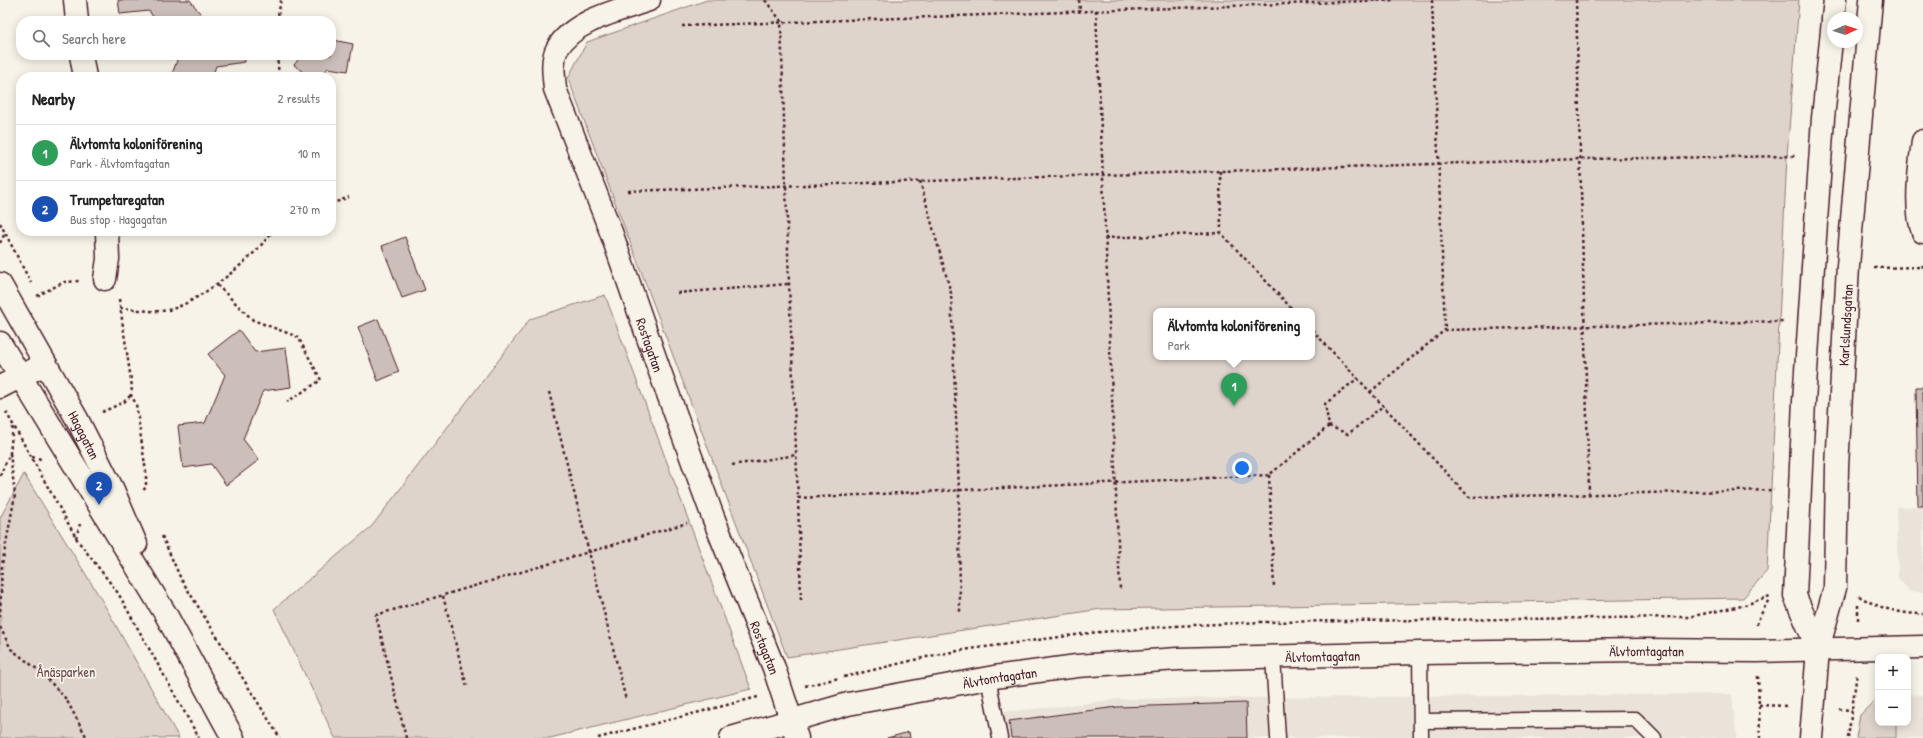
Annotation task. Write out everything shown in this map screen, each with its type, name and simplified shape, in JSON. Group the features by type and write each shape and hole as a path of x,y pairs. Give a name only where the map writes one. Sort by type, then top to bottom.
{"street":[{"path":"74,0 76,16"},
{"name":"Rostagatan","path":"649,0 596,18 572,33 557,49 553,66 555,89 612,232 660,372 713,517 774,668 793,729"},
{"path":"1834,12 1835,0"},
{"name":"Karlslundsgatan","path":"1811,738 1818,649 1835,588 1837,467 1848,266 1871,0"},
{"name":"Karlslundsgatan","path":"1818,649 1795,596 1804,401 1823,118 1830,48"},
{"path":"82,60 84,72"},
{"path":"1923,141 1918,207 1920,224 1923,232"},
{"path":"105,279 108,259 107,236"},
{"name":"Hagagatan","path":"0,284 77,419 113,490 165,614"},
{"name":"Hagagatan","path":"0,343 165,614 233,738"},
{"path":"2,397 21,376 45,364"},
{"name":"Älvtomtagatan","path":"731,738 793,729 848,704 988,678 1077,666 1178,659 1420,653 1642,650 1758,651 1923,647"}],"lane":[{"path":"1420,653 1422,738"},
{"path":"1273,657 1278,738"},
{"path":"988,678 1000,738"},
{"path":"1421,721 1635,719 1654,738"}],"path":[{"path":"278,16 281,0"},
{"path":"765,0 781,21 801,600"},
{"path":"1079,0 1080,11"},
{"path":"682,26 781,21 1394,0"},
{"path":"1432,0 1445,330"},
{"path":"1576,0 1589,494"},
{"path":"1096,10 1114,483 1120,590"},
{"path":"277,60 279,72"},
{"path":"628,191 1581,159 1799,156"},
{"path":"1220,171 1221,233 1291,308"},
{"path":"920,181 951,293 959,490 960,612"},
{"path":"336,202 349,197"},
{"path":"0,243 5,233"},
{"path":"1105,238 1221,233"},
{"path":"142,492 146,487 146,472 136,404 131,395 132,387 120,308 161,311 173,309 206,293 217,285 263,243 268,236"},
{"path":"1874,276 1875,260"},
{"path":"1874,268 1922,267 1923,265"},
{"path":"677,293 789,284"},
{"path":"217,285 253,320 298,337 321,380 286,402"},
{"path":"1370,392 1445,330 1787,321"},
{"path":"1315,333 1468,497 1777,490"},
{"path":"1329,426 1325,404 1358,378"},
{"path":"549,392 588,553 626,700"},
{"path":"2,397 13,425 76,538 118,593 199,738"},
{"path":"1329,426 1348,434 1383,406"},
{"path":"0,617 2,565 15,495 10,453 13,425"},
{"path":"798,498 1268,475 1329,426"},
{"path":"0,476 10,453"},
{"path":"732,465 796,455"},
{"path":"1268,475 1274,587"},
{"path":"406,738 376,615 713,517"},
{"path":"76,538 80,523"},
{"path":"1859,588 1858,596 1875,606 1923,614"},
{"path":"442,596 466,687"},
{"path":"1262,622 1688,616 1717,612 1775,596"},
{"path":"0,627 11,649 42,673 66,699 87,738"},
{"path":"1758,683 1760,738"},
{"path":"598,738 807,685"},
{"path":"1848,738 1852,710"}],"shaded area":[{"path":"1923,506 1923,592 1910,592 1898,578 1896,507"},
{"path":"1732,694 1737,738 994,738 989,713 1056,707 1118,699"},
{"path":"1911,695 1923,695 1923,738 1864,738 1875,726 1911,726"}],"green space":[{"path":"707,0 1799,0 1787,156 1767,571 1743,598 1101,609 787,657 568,78 587,42"},
{"path":"605,295 751,689 550,738 335,738 274,609 372,526 530,319"},
{"name":"Ånäsparken","path":"24,474 101,599 179,738 0,738 0,518"},
{"path":"1875,700 1875,726 1896,726 1896,738 1856,738 1860,715"}],"building":[{"path":"118,0 190,0 202,16 152,16 149,11 120,14"},
{"path":"336,41 353,44 348,71 328,68 324,72 303,72 294,65 298,60 336,60"},
{"path":"177,60 245,60 245,62 216,66 214,72 173,72"},
{"path":"405,237 425,290 402,298 382,246"},
{"path":"378,319 399,372 378,381 358,327"},
{"path":"239,330 255,352 286,348 291,387 263,391 243,439 259,460 226,485 211,464 183,468 178,426 205,423 225,375 208,354"},
{"path":"1916,387 1923,387 1923,506 1918,506"},
{"path":"1246,703 1247,738 1011,738 1009,721 1117,707"},
{"path":"909,732 910,738 887,738"}],"place":[{"name":"Älvtomta koloniförening","path":"1234,406"},
{"name":"Trumpetaregatan","path":"99,505"}]}
